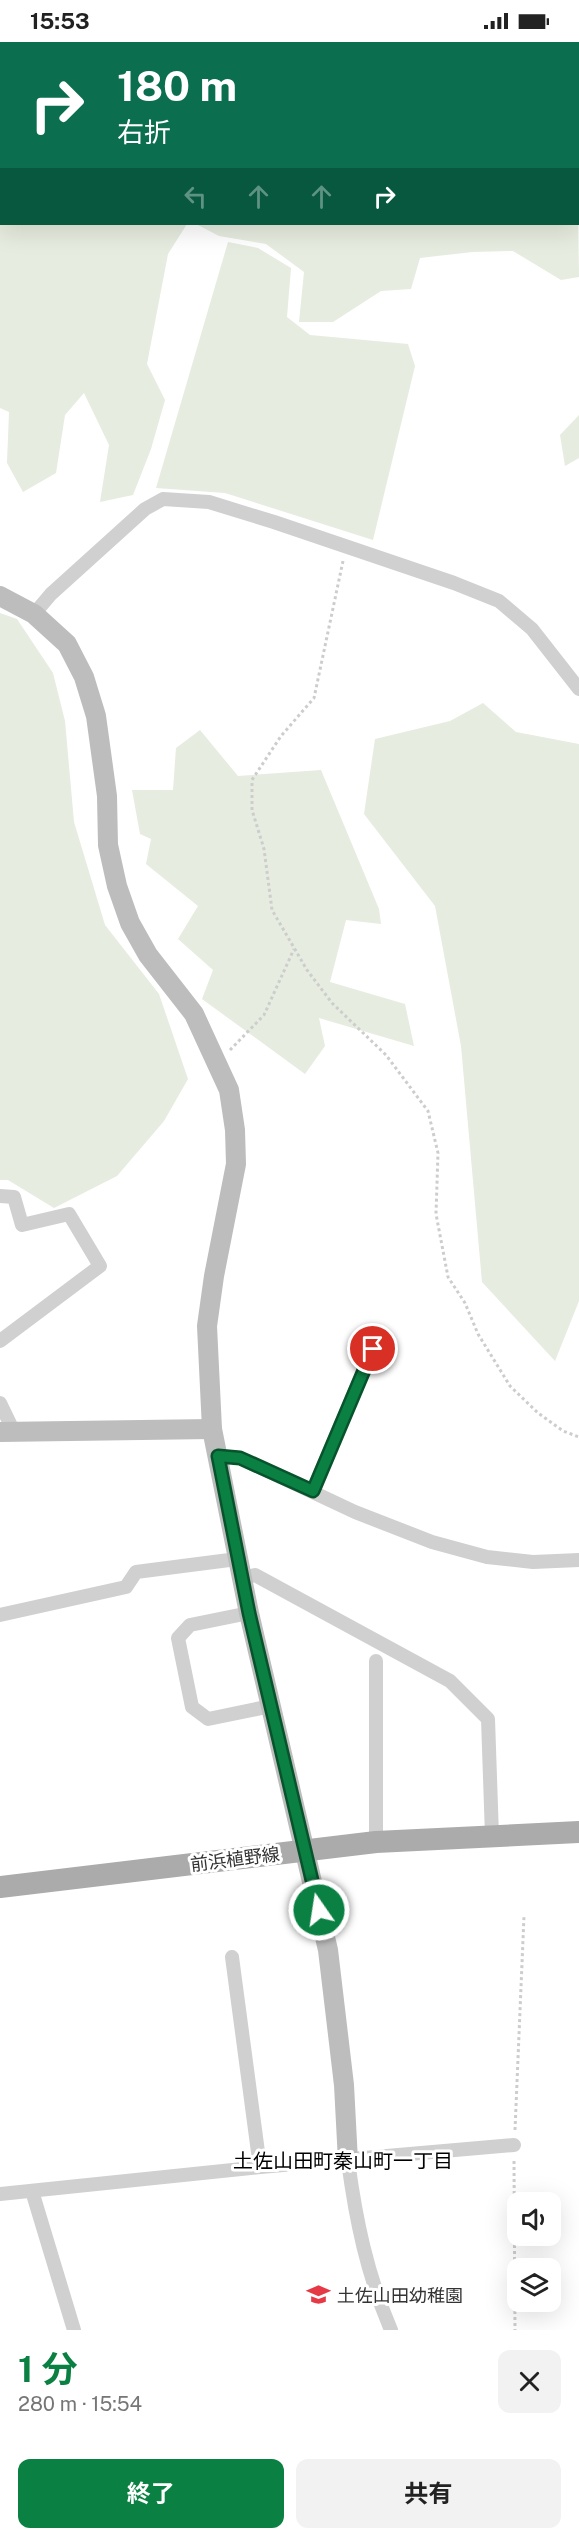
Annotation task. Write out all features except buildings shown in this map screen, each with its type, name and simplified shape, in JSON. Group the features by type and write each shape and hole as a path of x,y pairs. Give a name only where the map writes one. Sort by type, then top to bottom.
{"main road":[{"name":"前浜植野線","path":"0,1887 376,1842 579,1832"}],"street":[{"path":"34,615 51,594 145,509 164,499 209,502 347,546 499,601 532,628 579,688"},
{"path":"0,596 34,615 67,644 84,677 96,716 107,796 108,845 117,886 130,922 148,955 194,1014 229,1090 235,1130 236,1164 214,1276 207,1326 212,1429 249,1613 328,1950 337,2012 348,2161 355,2217 364,2257 391,2330"},
{"path":"0,1196 14,1197 22,1225 69,1214 100,1266 0,1341"},
{"path":"313,1491 373,1349"},
{"path":"0,1403 7,1432 212,1429"},
{"path":"218,1456 240,1458 355,1512 432,1542 487,1557 533,1562 579,1560"},
{"path":"0,1616 126,1587 136,1572 237,1559"},
{"path":"242,1578 255,1575 450,1681 488,1719 492,1836"},
{"path":"249,1613 190,1625 178,1638 192,1707 208,1719 271,1706"},
{"path":"376,1662 376,1842"},
{"path":"232,1957 260,2167"},
{"path":"0,2194 260,2167 514,2145"},
{"path":"32,2191 74,2330"}],"path":[{"path":"347,546 314,699 281,736 252,780 252,810 264,849 272,910 307,970 332,1003 386,1055 428,1111 438,1153 436,1214 448,1277 465,1304 478,1334 510,1386 538,1413 563,1431 579,1437"},
{"path":"217,1064 264,1015 294,949"},
{"path":"515,2330 514,2145 524,1916"}],"shaded area":[{"path":"0,225 186,225 168,254 147,364 165,400 151,449 133,495 100,502 109,445 84,393 65,415 56,473 23,492 7,463 9,412 0,408"},
{"path":"198,225 578,225 579,277 561,280 513,251 472,252 420,258 411,289 381,291 333,322 299,322 304,272 266,244 219,236"},
{"path":"228,242 258,248 291,268 287,317 310,335 408,344 415,366 373,540 225,493 156,488"},
{"path":"579,415 579,458 565,466 560,435"},
{"path":"0,613 17,619 53,673 65,721 74,822 105,925 159,994 188,1079 164,1121 117,1176 54,1208 8,1180 0,1180"},
{"path":"483,703 516,732 579,744 579,1301 555,1361 482,1282 461,1046 435,906 364,814 375,739 450,721"},
{"path":"200,730 238,776 321,770 379,909 381,924 346,920 330,982 405,1004 414,1046 319,1018 325,1046 305,1074 202,999 213,970 178,939 198,906 146,864 151,839 140,834 132,790 173,790 176,748"}],"place":[{"name":"土佐山田幼稚園","path":"319,2295"}],"district":[{"name":"土佐山田町秦山町一丁目","path":"343,2161"}],"route":[{"path":"319,1910 249,1613 218,1456 240,1458 313,1491 373,1349"}]}
